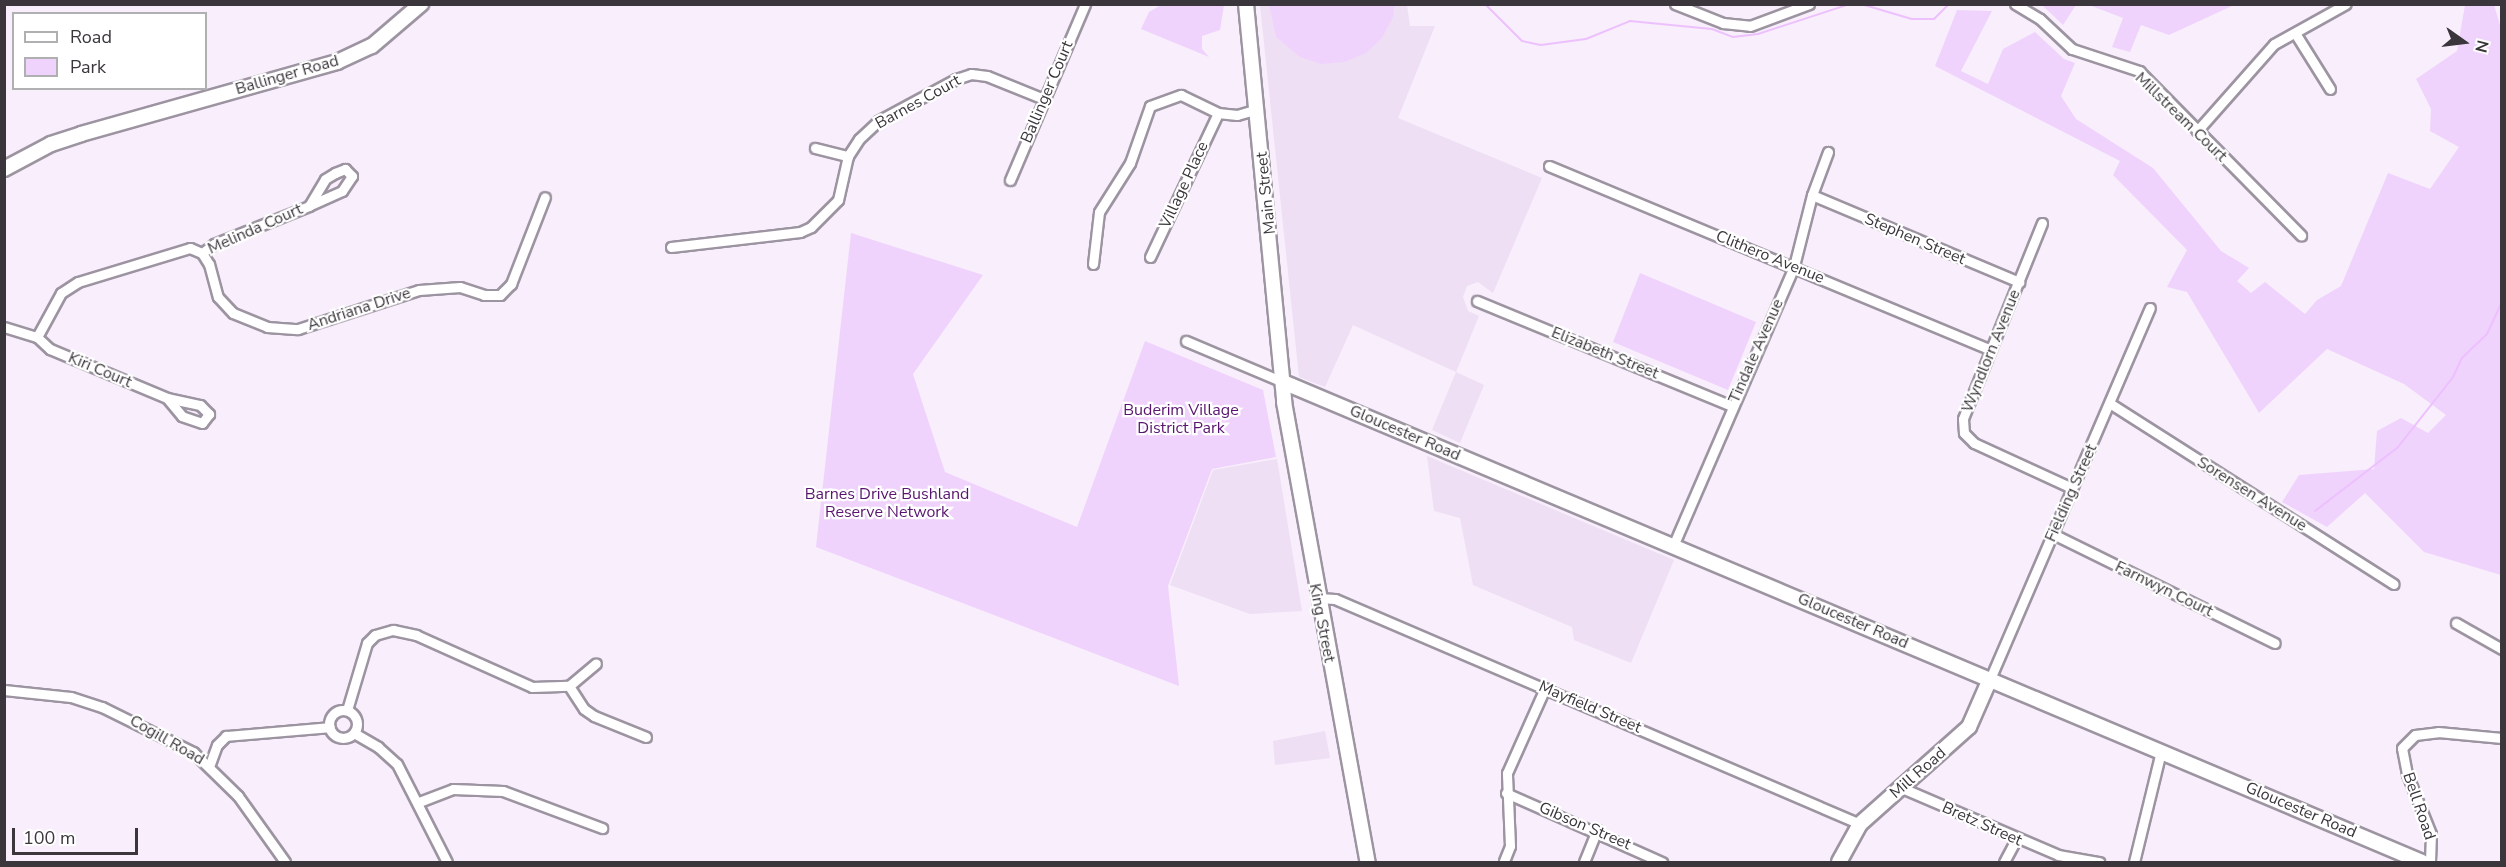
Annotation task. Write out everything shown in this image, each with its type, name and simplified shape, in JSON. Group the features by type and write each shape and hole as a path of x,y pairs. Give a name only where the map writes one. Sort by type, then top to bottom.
{"main road":[{"name":"Ballinger Road","path":"4,169 42,148 81,134 337,62 372,46 421,4"},
{"name":"Main Street","path":"1246,4 1283,382"},
{"name":"Gloucester Road","path":"1283,382 2422,862"},
{"name":"King Street","path":"1283,382 1318,598 1368,862"},
{"name":"Mill Road","path":"1839,862 1860,824 1969,727 1990,679"}],"street":[{"name":"Ballinger Court","path":"1010,180 1084,4"},
{"path":"1675,4 1723,23 1750,26 1809,4"},
{"name":"Millstream Court","path":"2015,4 2040,19 2072,49 2139,71 2301,236"},
{"path":"2197,131 2274,45 2346,4"},
{"path":"2295,33 2330,89"},
{"name":"Barnes Court","path":"671,247 800,232 812,227 838,200 848,156 878,122 963,76 987,76 1044,99"},
{"path":"1093,264 1099,212 1130,163 1150,106 1181,94 1218,113 1237,115 1258,109"},
{"name":"Village Place","path":"1150,257 1218,113"},
{"path":"815,148 848,156"},
{"name":"Tindale Avenue","path":"1673,546 1794,266 1812,195 1828,152"},
{"name":"Clithero Avenue","path":"1549,166 1794,266 1990,350"},
{"name":"Melinda Court","path":"202,253 214,244 309,206 342,191 352,176 345,170 325,179 309,206"},
{"name":"Stephen Street","path":"1812,195 2019,282"},
{"name":"Andriana Drive","path":"202,253 218,297 233,313 267,327 298,329 419,290 460,287 484,295 500,295 511,284 545,196"},
{"name":"Wyndlorn Avenue","path":"2042,223 1963,419 1964,433 1974,443 2072,488"},
{"path":"4,327 37,337 61,293 78,282 190,248 202,253"},
{"name":"Elizabeth Street","path":"1477,301 1732,406"},
{"name":"Fielding Street","path":"1990,679 2150,308"},
{"name":"Kiri Court","path":"37,337 50,349 167,398"},
{"path":"1186,341 1283,382"},
{"name":"Sorensen Avenue","path":"2110,404 2394,584"},
{"name":"Farnwyn Court","path":"2053,534 2275,643"},
{"name":"Mayfield Street","path":"1318,598 1335,599 1860,824"},
{"path":"2456,623 2502,649"},
{"path":"347,710 367,643 375,635 393,630 416,635 532,687 569,686 596,663"},
{"path":"569,686 584,709 594,716 646,738"},
{"path":"1503,861 1510,846 1506,793 1507,773 1545,688"},
{"name":"Cogill Road","path":"4,690 63,696 102,707 193,752 210,764 285,862"},
{"path":"330,727 332,716 347,710"},
{"path":"347,710 357,723 354,734"},
{"path":"210,764 217,745 226,736 330,727 343,738 354,734"},
{"name":"Bell Road","path":"2430,862 2432,834 2407,774 2402,748 2415,735 2438,732 2502,738"},
{"path":"354,734 387,754 419,802 447,862"},
{"path":"2134,862 2161,751"},
{"name":"Bretz Street","path":"1902,788 2016,839 2058,855 2099,862"},
{"path":"419,802 453,789 503,791 602,828"},
{"name":"Gibson Street","path":"1506,793 1597,831 1662,862"},
{"path":"1584,862 1597,831"},
{"path":"2004,862 2016,839"}],"shaded area":[{"path":"1260,5 1407,5 1410,26 1435,26 1398,118 1542,178 1493,293 1478,282 1467,286 1463,297 1468,311 1479,316 1456,372 1353,325 1325,387 1299,377"},
{"path":"1456,372 1484,385 1460,443 1432,430"},
{"path":"1427,456 1674,560 1631,663 1574,640 1572,627 1473,585 1460,518 1434,511"},
{"path":"1277,459 1302,611 1250,614 1170,585 1213,470"},
{"path":"1325,731 1330,758 1275,765 1273,741"}],"green space":[{"path":"1269,4 1394,5 1393,17 1382,38 1366,53 1344,62 1321,64 1300,57 1276,37"},
{"path":"1161,5 1224,5 1220,30 1202,36 1202,49 1209,57 1141,29 1149,12"},
{"path":"2042,5 2076,5 2063,25"},
{"path":"2089,5 2234,5 2169,35 2141,25 2130,52 2112,47 2123,18"},
{"path":"2465,5 2494,5 2501,28 2501,575 2424,552 2365,493 2327,527 2282,502 2299,475 2374,469 2377,431 2401,418 2428,433 2446,415 2404,384 2327,349 2259,413 2187,292 2167,287 2187,250 2113,175 2120,161 1935,66 1957,10 1992,11 1961,71 1988,84 2003,49 2035,32 2064,59 2075,63 2061,96 2076,119 2153,168 2221,251 2249,268 2237,281 2251,293 2265,282 2305,314 2317,300 2341,286 2388,173 2430,189 2459,147 2430,131 2431,109 2416,79 2457,51"},
{"name":"Barnes Drive Bushland Reserve Network","path":"851,233 983,275 913,374 945,472 1077,527 1145,341 1263,390 1276,457 1212,469 1168,586 1179,686 816,547"},
{"path":"1640,273 1756,322 1728,390 1613,342"}],"waterway":[{"path":"1485,4 1522,41 1541,45 1586,39 1630,21 1712,29 1733,37 1758,34 1850,4"},
{"path":"1861,4 1912,19 1934,19 1949,4"},
{"path":"2315,511 2398,447 2453,377 2462,358 2487,334 2502,302"}],"park label":[{"name":"Buderim Village District Park","path":"1181,419"}]}
